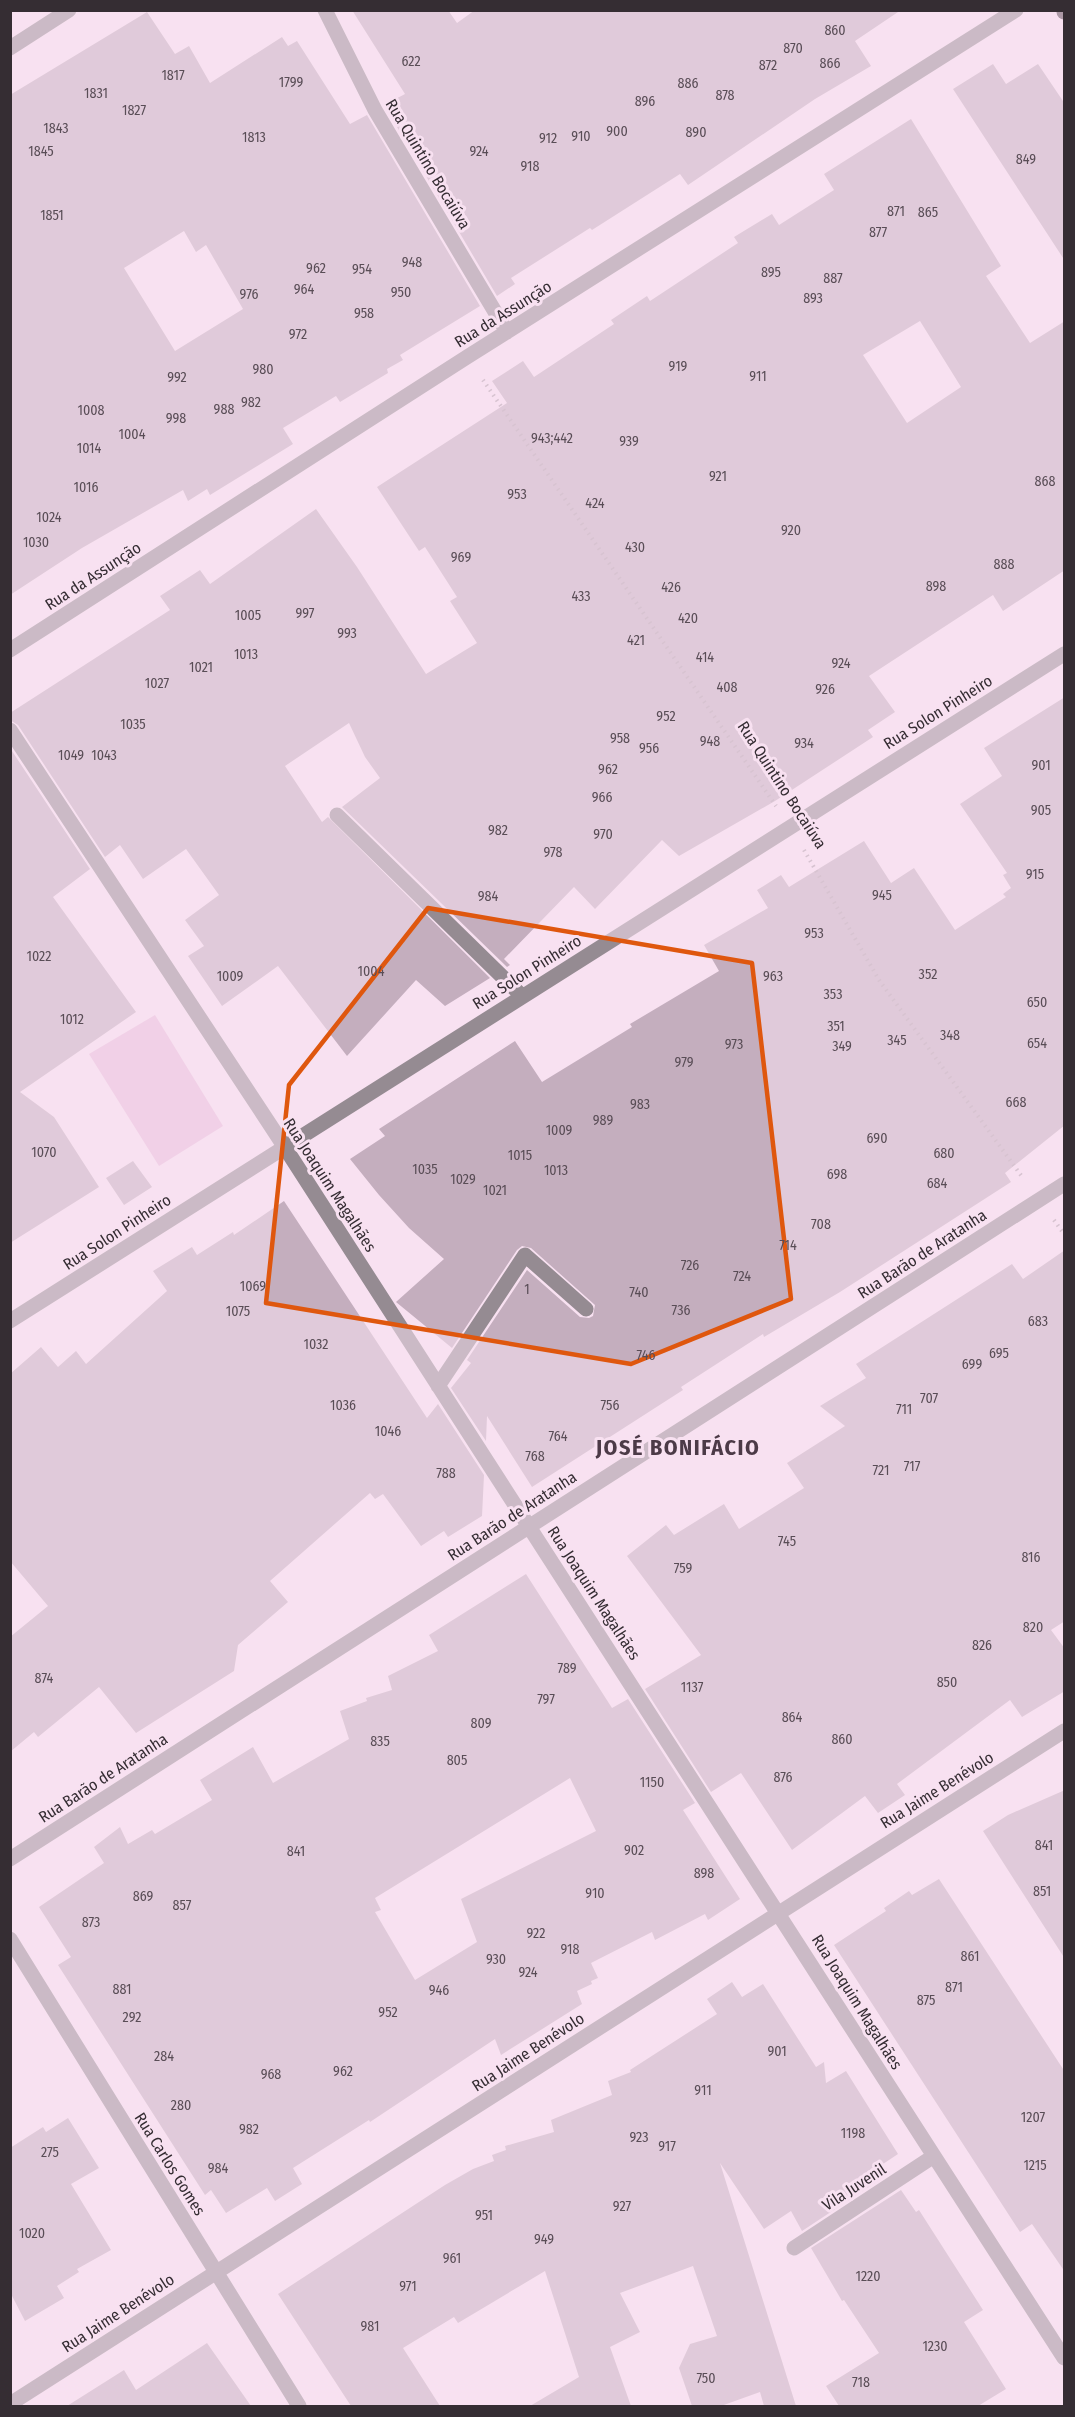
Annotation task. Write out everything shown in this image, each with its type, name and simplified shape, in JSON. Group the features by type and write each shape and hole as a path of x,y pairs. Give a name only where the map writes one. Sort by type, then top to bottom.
{"street":[{"path":"10,48 69,10"},
{"name":"Rua Quintino Bocaiúva","path":"325,10 375,110 507,332"},
{"name":"Rua da Assunção","path":"10,650 467,357 1016,10"},
{"name":"Rua Solon Pinheiro","path":"10,1321 1065,654"},
{"name":"Rua Joaquim Magalhães","path":"10,730 284,1146 1065,2358"},
{"path":"337,815 522,996"},
{"name":"Rua Barão de Aratanha","path":"10,1859 1065,1184"},
{"path":"438,1386 525,1255 586,1309"},
{"name":"Rua Jaime Benévolo","path":"10,2403 1065,1731"},
{"name":"Rua Carlos Gomes","path":"10,1939 299,2406"},
{"name":"Vila Juvenil","path":"794,2248 934,2156"}],"path":[{"name":"Rua Quintino Bocaiúva","path":"467,357 790,826 879,980 1065,1234"}],"highlighted area":[{"path":"428,908 752,963 791,1299 631,1364 266,1303 289,1085"}],"shaded area":[{"path":"155,1015 223,1126 159,1166 89,1054"}],"building":[{"path":"352,10 448,10 457,23 475,10 901,10 855,41 871,66 815,99 688,185 680,174 592,230 590,228 511,278 515,284 497,296 384,105 405,94"},
{"path":"147,12 175,54 189,46 210,83 282,37 288,46 297,41 350,124 367,115 480,306 400,355 403,360 387,369 388,373 340,402 336,396 283,428 293,444 210,495 207,489 188,501 183,490 82,548 10,595 10,95","holes":["184,231 196,252 206,245 243,309 175,351 124,268"]},
{"path":"993,64 1006,84 1038,64 1065,104 1065,261 953,89"},
{"path":"911,119 1001,266 986,276 1030,343 1065,321 1065,570 1003,611 993,595 869,676 895,712 868,730 873,737 775,801 679,856 662,840 595,909 574,887 504,959 510,965 507,967 342,807 380,778 365,757 349,723 285,766 322,822 328,817 490,978 445,1006 416,980 347,1056 278,966 222,1006 188,956 204,946 185,920 219,895 186,849 143,879 120,845 105,857 18,725 10,720 10,713 170,610 160,596 200,570 210,584 316,509 357,567 426,674 477,643 450,601 457,597 425,547 419,551 377,487 507,403 492,381 523,361 534,377 614,324 611,320 647,296 650,301 738,243 734,237 772,214 779,225 834,190 824,174","holes":["920,321 961,387 907,423 863,355"]},
{"path":"1065,697 1065,1125 1005,1173 1011,1182 840,1292 764,1337 763,1334 681,1387 683,1390 532,1487 487,1416 486,1441 451,1388 471,1363 467,1360 527,1270 580,1317 593,1316 595,1305 531,1248 522,1246 517,1250 452,1348 396,1302 444,1259 409,1228 350,1159 385,1136 379,1129 515,1041 542,1082 632,1027 630,1024 719,971 704,945 768,908 757,890 781,875 789,887 864,841 891,883 914,868 955,930 1006,897 1003,894 1011,888 1003,875 1007,873 960,804 1002,776 984,748"},
{"path":"10,748 90,869 53,897 136,1012 20,1092 54,1117 99,1187 10,1243"},
{"path":"133,1161 152,1187 124,1205 106,1178"},
{"path":"284,1201 427,1418 438,1404 484,1475 482,1516 448,1537 444,1531 421,1546 383,1494 375,1499 370,1493 270,1581 288,1602 238,1645 234,1671 136,1733 99,1687 38,1737 34,1732 10,1752 10,1637 48,1606 10,1561 10,1374 41,1347 58,1367 76,1351 86,1364 167,1291 153,1271 192,1247 197,1255 233,1232 234,1235"},
{"path":"1065,1250 1065,1621 1051,1630 1065,1649 1065,1691 1022,1717 1010,1700 897,1784 905,1795 878,1813 865,1796 792,1850 741,1773 711,1792 645,1689 701,1655 627,1556 666,1525 674,1535 724,1504 739,1529 804,1488 787,1463 845,1426 820,1406 866,1378 856,1364 1012,1264 1023,1279"},
{"path":"526,1574 612,1708 628,1699 695,1803 683,1810 740,1899 708,1920 705,1914 655,1940 652,1932 591,1963 598,1978 591,1981 592,1984 577,1991 582,2004 501,2055 495,2039 370,2122 369,2120 293,2168 302,2184 275,2201 267,2188 226,2213 211,2190 205,2195 58,1965 71,1957 39,1907 104,1863 94,1847 120,1827 128,1844 152,1830 155,1834 212,1800 200,1780 253,1747 273,1783 349,1739 340,1711 367,1701 366,1698 392,1690 388,1676 438,1651 429,1635","holes":["570,1778 596,1831 461,1899 477,1942 415,1980 375,1912 381,1910 375,1898"]},
{"path":"1065,1790 1065,1959 983,1831 1008,1815"},
{"path":"939,1879 1065,2072 1065,2272 1032,2224 1020,2232 834,1945 886,1911 884,1908 909,1891 912,1895"},
{"path":"732,1982 742,1997 763,1984 816,2067 824,2062 826,2083 846,2071 898,2154 883,2164 890,2173 802,2231 791,2211 764,2229 720,2163 796,2406 764,2406 760,2392 721,2406 692,2406 679,2368 690,2344 717,2336 693,2266 620,2293 640,2332 610,2347 631,2406 530,2406 579,2377 545,2271 458,2323 454,2317 403,2348 440,2406 351,2406 278,2294 445,2185 473,2169 494,2161 492,2155 506,2150 505,2146 554,2132 551,2120 612,2095 608,2081 631,2072 630,2070 717,2014 707,1999"},
{"path":"68,2118 99,2168 71,2184 111,2250 77,2269 79,2272 57,2286 64,2298 25,2321 10,2292 10,2148 43,2127 46,2132"},
{"path":"901,2190 916,2212 919,2210 983,2310 964,2322 1006,2389 978,2406 839,2406 826,2386 879,2353 844,2300 842,2301 811,2248"},
{"path":"207,2343 251,2406 67,2406 124,2370 136,2390"}],"district":[{"name":"JOSÉ BONIFÁCIO","path":"678,1447"}]}
